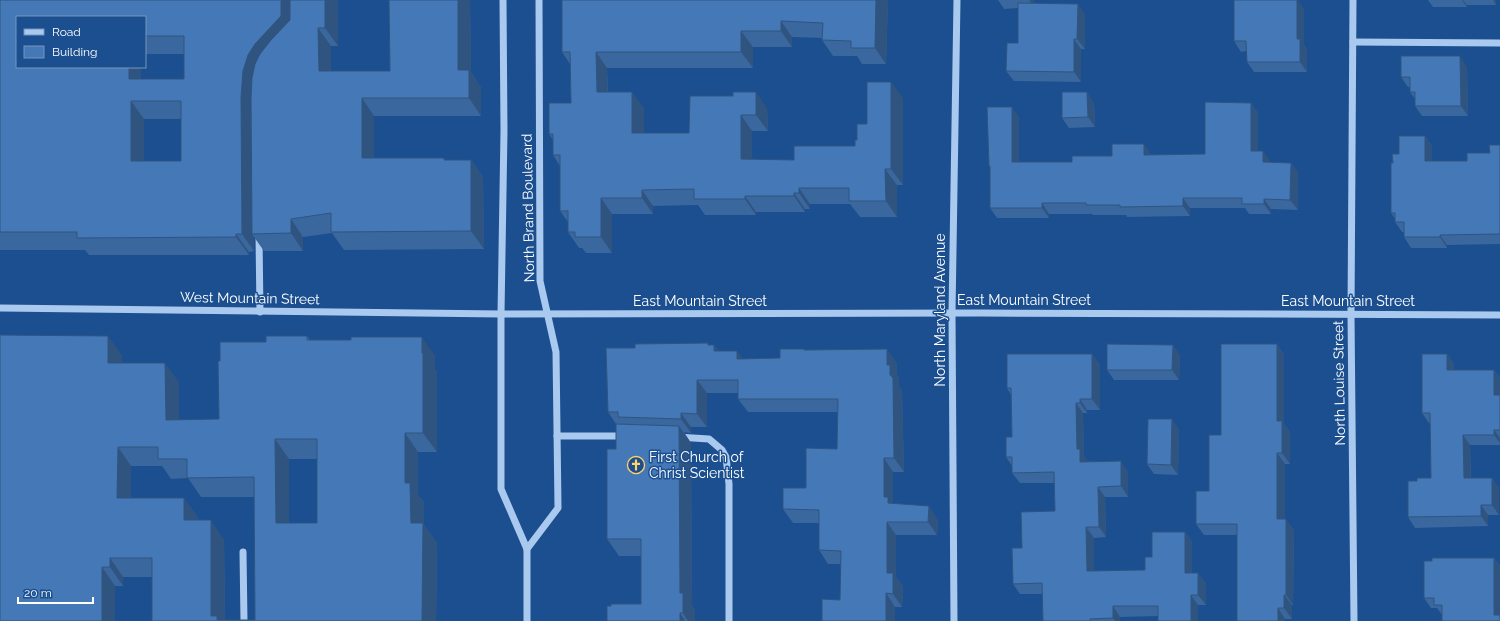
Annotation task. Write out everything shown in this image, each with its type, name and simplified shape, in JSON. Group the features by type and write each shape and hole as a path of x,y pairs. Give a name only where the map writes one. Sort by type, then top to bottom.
{"street":[{"name":"North Brand Boulevard","path":"503,0 504,131 501,314 501,490 527,548 527,621"},
{"name":"North Brand Boulevard","path":"527,548 558,508 556,352 540,281 539,0"},
{"name":"North Maryland Avenue","path":"954,621 952,313 957,0"},
{"name":"North Louise Street","path":"1353,0 1352,314 1354,621"},
{"path":"1353,42 1500,43"},
{"path":"259,231 260,312"},
{"name":"West Mountain Street","path":"0,308 548,314"},
{"name":"East Mountain Street","path":"548,314 952,313 1500,315"},
{"path":"557,436 635,436"},
{"path":"671,437 709,439 722,450 726,457 729,484 729,621"},
{"path":"243,552 244,621"}],"building":[{"path":"0,0 281,0 281,16 255,44 248,55 243,71 241,97 242,234 236,234 236,237 77,238 77,232 0,232","holes":["131,101 181,101 181,161 131,161"]},
{"path":"290,0 325,0 325,28 318,28 319,71 390,71 389,0 458,0 458,70 469,70 469,98 362,98 362,158 444,158 444,160 471,160 471,231 331,232 331,213 291,219 291,233 252,234 252,78 255,64 260,54 290,20"},
{"path":"562,0 876,0 875,48 851,48 851,41 822,40 823,23 781,21 781,31 741,31 741,52 596,52 597,92 632,92 632,133 689,133 690,96 733,96 733,92 756,92 756,115 741,115 741,159 794,160 794,146 855,146 855,140 857,140 857,124 867,124 867,82 891,82 891,169 885,169 886,201 849,201 849,188 799,188 799,193 794,193 794,196 745,196 745,199 694,199 694,189 642,190 642,198 601,198 601,237 575,237 575,232 568,232 568,211 560,211 560,155 553,155 553,134 549,134 549,103 571,103 570,52 562,52"},
{"path":"1234,0 1297,0 1297,39 1300,39 1300,62 1247,62 1246,41 1234,41"},
{"path":"1018,3 1078,4 1077,39 1074,39 1074,72 1006,71 1007,43 1018,43"},
{"path":"1401,56 1460,56 1461,106 1415,106 1415,92 1410,92 1410,77 1401,77"},
{"path":"1062,92 1087,92 1088,117 1062,118"},
{"path":"1205,102 1251,103 1251,151 1263,151 1263,162 1291,163 1290,200 1264,199 1264,204 1242,204 1242,198 1183,198 1183,206 1120,207 1120,205 1086,205 1086,203 1042,203 1042,208 990,208 990,166 987,107 1012,107 1012,162 1072,162 1072,156 1112,156 1112,144 1144,144 1144,155 1205,154"},
{"path":"1399,136 1425,136 1425,161 1467,161 1467,153 1490,153 1489,145 1500,145 1500,234 1404,237 1404,222 1395,222 1395,213 1391,213 1391,163 1393,163 1392,154 1399,154"},
{"path":"0,335 108,336 108,363 165,363 166,420 219,419 218,361 220,361 220,342 266,342 266,336 307,336 307,340 351,340 351,337 422,337 423,433 405,433 405,483 410,483 411,523 423,523 422,621 152,621 152,558 110,558 110,567 102,567 102,621 0,621","holes":["275,439 317,439 317,523 276,523","118,447 158,447 158,459 187,459 187,478 254,477 255,620 217,620 217,616 211,616 211,520 184,520 184,498 117,498"]},
{"path":"708,343 708,345 714,345 714,351 737,351 737,359 780,358 780,349 887,349 887,365 890,365 890,375 893,378 894,458 884,458 884,497 888,497 888,503 929,506 928,522 887,522 887,573 893,573 893,594 886,593 886,621 822,621 822,599 840,600 841,551 819,550 819,510 783,509 783,488 806,488 806,448 837,449 838,399 738,399 738,380 697,380 697,414 681,413 681,419 618,417 618,412 608,412 606,348 635,348 635,344"},
{"path":"1107,344 1173,345 1172,370 1107,370"},
{"path":"1221,344 1277,344 1277,421 1282,421 1282,453 1277,453 1277,519 1286,519 1286,595 1284,595 1284,608 1278,608 1278,621 1237,621 1237,524 1196,524 1196,491 1209,491 1209,435 1221,435"},
{"path":"1007,354 1092,354 1092,399 1080,399 1080,403 1076,403 1077,449 1080,449 1080,462 1121,461 1121,486 1098,487 1099,527 1086,527 1087,571 1145,570 1145,557 1152,557 1152,532 1185,532 1185,573 1198,573 1198,595 1191,595 1191,621 1158,621 1158,606 1113,606 1113,618 1090,619 1090,621 1043,621 1042,583 1013,584 1012,548 1022,548 1021,512 1055,511 1054,472 1012,473 1012,457 1006,457 1006,437 1012,437 1011,388 1007,388"},
{"path":"1422,354 1447,354 1447,370 1494,370 1494,395 1500,395 1500,430 1494,430 1494,435 1463,435 1464,478 1492,478 1492,505 1481,505 1481,516 1408,517 1408,481 1417,481 1417,478 1431,478 1430,413 1422,413"},
{"path":"1148,419 1172,419 1171,465 1147,464"},
{"path":"616,424 679,426 680,593 683,593 683,613 680,613 680,621 607,621 607,606 611,606 611,604 641,604 641,539 607,539 607,449 616,449"},
{"path":"1432,558 1494,558 1494,615 1500,615 1500,621 1442,621 1442,605 1434,605 1434,598 1424,598 1424,561 1432,561"}],"place":[{"name":"First Church of Christ Scientist","path":"636,465"}]}
